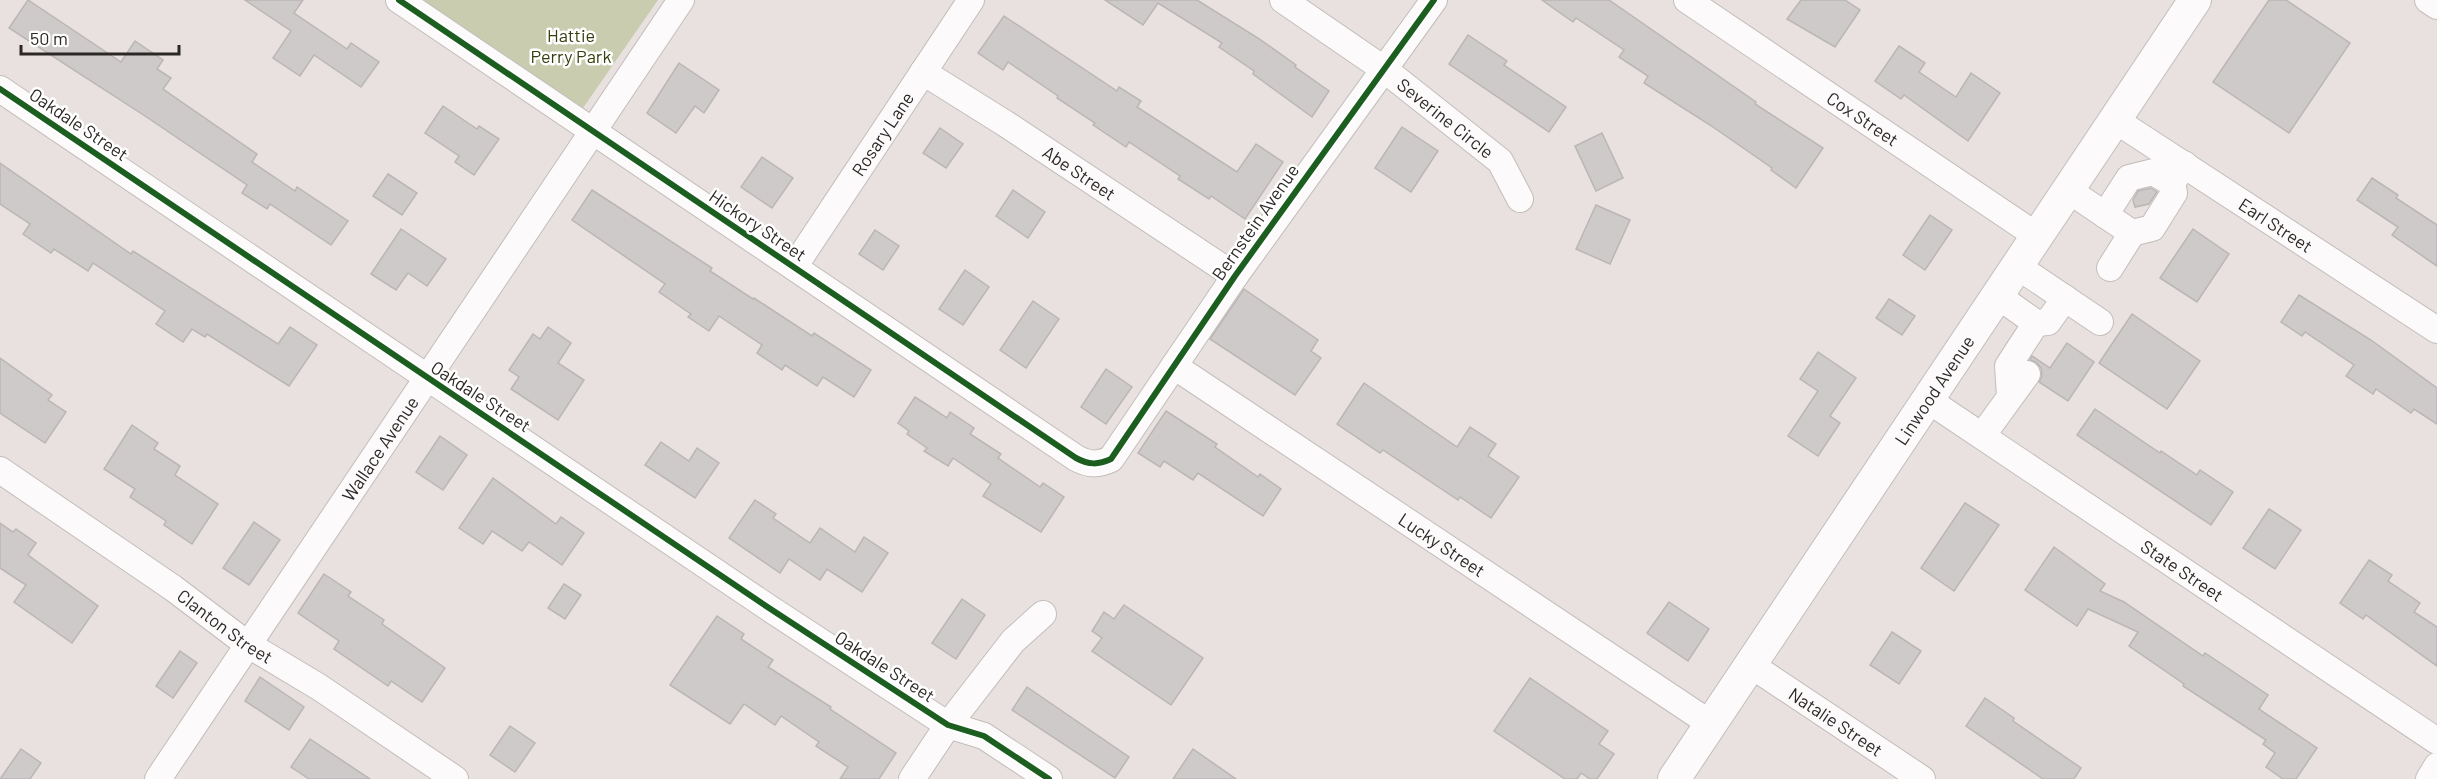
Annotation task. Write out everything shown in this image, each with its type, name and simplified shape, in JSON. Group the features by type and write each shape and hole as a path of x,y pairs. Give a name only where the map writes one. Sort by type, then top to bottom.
{"main road":[{"name":"Linwood Avenue","path":"1674,779 2195,0"}],"street":[{"name":"Hickory Street","path":"399,0 1076,458 1087,464 1104,462"},
{"name":"Wallace Avenue","path":"158,779 681,0"},
{"name":"Rosary Lane","path":"794,267 971,0"},
{"name":"Severine Circle","path":"1283,0 1385,70 1500,160 1520,198"},
{"name":"Bernstein Avenue","path":"1104,462 1111,459 1235,276 1434,0"},
{"name":"Cox Street","path":"1687,0 2037,236"},
{"path":"2428,0 2437,6"},
{"name":"Abe Street","path":"923,72 1006,124 1235,276"},
{"name":"Oakdale Street","path":"0,89 426,378 948,725 984,736 1049,779"},
{"name":"Earl Street","path":"2115,120 2178,174 2437,330"},
{"path":"2105,215 2129,178 2153,172 2178,174 2174,193 2152,228 2132,233 2110,268"},
{"path":"2068,190 2132,233"},
{"path":"2018,266 2100,322"},
{"path":"1998,296 2033,328"},
{"path":"2010,396 2008,366 2033,328 2048,322 2065,298"},
{"path":"1982,436 2031,366 2033,328"},
{"name":"Lucky Street","path":"1174,366 1711,724"},
{"name":"State Street","path":"1928,399 2437,741"},
{"name":"Clanton Street","path":"0,470 173,588 248,644 319,687 455,779"},
{"path":"912,779 948,725 1013,641 1043,614"},
{"name":"Natalie Street","path":"1751,665 1922,779"},
{"path":"2429,779 2437,766"}],"green space":[{"name":"Hattie Perry Park","path":"423,0 658,0 583,108"}],"building":[{"path":"28,0 121,62 135,41 163,60 157,69 171,78 163,89 257,154 252,162 295,191 297,187 348,221 331,245 270,204 267,209 242,193 247,185 9,28"},
{"path":"245,0 303,0 294,13 347,49 351,43 379,62 361,87 314,55 300,76 273,58 291,31"},
{"path":"1105,0 1197,0 1258,38 1329,91 1312,117 1253,74 1254,71 1219,47 1222,43 1158,3 1143,25"},
{"path":"1542,0 1609,0 1756,102 1755,104 1823,148 1796,188 1771,170 1772,168 1710,125 1644,83 1648,76 1619,57 1624,50 1576,18 1573,22"},
{"path":"1801,0 1845,0 1860,10 1835,47 1787,19"},
{"path":"2269,0 2286,0 2350,43 2289,133 2213,82"},
{"path":"1004,16 1117,91 1119,87 1141,101 1137,107 1237,172 1256,144 1283,162 1245,219 1211,196 1209,199 1178,179 1180,176 1129,142 1126,147 1008,62 1003,70 978,53"},
{"path":"1468,35 1507,61 1504,65 1566,107 1549,132 1449,64"},
{"path":"1899,46 1925,63 1919,72 1956,97 1971,73 2000,93 1968,141 1904,95 1901,99 1875,81"},
{"path":"679,63 719,90 704,113 695,106 676,133 647,113"},
{"path":"443,106 477,129 479,126 499,139 474,175 455,162 459,156 425,133"},
{"path":"1402,127 1438,151 1411,192 1375,168"},
{"path":"940,128 963,144 946,168 923,153"},
{"path":"1602,133 1623,178 1596,191 1575,146"},
{"path":"762,157 793,178 772,208 741,187"},
{"path":"0,163 131,254 133,251 278,344 290,327 317,345 289,386 207,334 205,337 192,329 183,342 156,324 165,311 93,263 88,271 54,249 51,253 23,234 30,224 0,204"},
{"path":"388,174 417,193 402,215 373,196"},
{"path":"2372,178 2398,195 2396,198 2437,225 2437,266 2392,235 2398,227 2357,200"},
{"path":"2151,188 2157,192 2149,204 2135,207 2133,200 2138,191"},
{"path":"592,190 712,268 710,271 753,299 812,336 814,333 871,370 854,397 823,377 817,386 785,365 782,370 757,353 762,345 719,316 709,331 688,317 691,314 659,292 665,284 572,220"},
{"path":"1013,190 1045,212 1028,238 996,216"},
{"path":"1596,205 1630,220 1610,264 1576,249"},
{"path":"1930,215 1952,230 1925,270 1903,255"},
{"path":"401,229 446,259 427,286 408,273 396,290 371,274"},
{"path":"2193,229 2229,254 2197,302 2160,278"},
{"path":"875,230 899,246 883,270 859,254"},
{"path":"965,270 989,287 963,325 939,309"},
{"path":"1244,289 1318,340 1311,351 1321,358 1295,395 1210,339"},
{"path":"2299,295 2371,340 2437,388 2437,424 2414,409 2411,413 2376,389 2373,394 2346,376 2354,365 2305,332 2302,336 2281,322"},
{"path":"1889,299 1915,316 1902,335 1876,318"},
{"path":"1033,301 1059,319 1026,368 1000,350"},
{"path":"2132,314 2200,361 2167,409 2099,363"},
{"path":"548,327 571,343 558,363 584,380 558,420 511,389 519,377 509,370 533,334 540,339"},
{"path":"2067,343 2094,362 2068,401 2039,382 2042,376 2041,368 2036,362 2030,360 2032,356 2050,368"},
{"path":"1818,352 1856,378 1830,416 1840,423 1818,456 1788,436 1818,391 1800,379"},
{"path":"0,358 52,395 48,400 66,412 45,443 0,413"},
{"path":"1106,369 1132,387 1106,424 1081,407"},
{"path":"1364,383 1457,447 1470,427 1496,444 1488,456 1519,477 1491,518 1460,497 1458,500 1383,450 1380,453 1337,424"},
{"path":"915,397 947,418 950,412 974,428 970,434 1001,454 998,458 1040,487 1043,483 1064,497 1041,532 983,496 991,484 953,458 948,466 924,451 927,448 907,434 909,431 898,423"},
{"path":"2095,409 2160,453 2161,451 2197,475 2200,470 2233,492 2211,525 2077,435"},
{"path":"1166,411 1217,444 1215,447 1258,477 1260,474 1281,489 1263,516 1198,473 1193,480 1164,461 1160,467 1138,453"},
{"path":"132,425 158,443 154,449 180,466 175,475 218,504 192,544 164,525 166,521 130,497 135,489 104,469"},
{"path":"440,436 467,455 443,490 416,472"},
{"path":"661,442 689,461 697,448 719,463 695,498 645,465"},
{"path":"493,478 556,524 561,517 584,533 562,565 529,542 522,551 492,531 483,544 459,528"},
{"path":"755,500 776,514 773,518 810,543 820,528 855,552 864,537 888,553 862,592 827,569 820,580 789,559 780,573 729,538"},
{"path":"1965,503 1999,525 1954,591 1921,568"},
{"path":"2269,509 2301,530 2275,569 2243,548"},
{"path":"254,522 280,540 249,585 223,568"},
{"path":"0,523 13,532 16,529 36,543 28,555 98,606 72,643 14,602 26,585 0,568"},
{"path":"2054,547 2105,584 2100,591 2124,602 2203,656 2205,653 2268,695 2259,709 2317,748 2296,779 2283,779 2266,767 2275,753 2263,744 2266,740 2183,686 2184,684 2129,646 2138,632 2088,609 2077,626 2025,590"},
{"path":"2369,560 2392,575 2388,581 2420,603 2414,612 2437,627 2437,666 2366,615 2363,619 2340,603"},
{"path":"324,574 351,592 348,596 384,620 382,624 445,668 422,702 391,681 388,686 334,649 339,641 298,613"},
{"path":"564,584 581,595 565,619 548,608"},
{"path":"962,599 985,615 956,659 932,643"},
{"path":"1669,602 1709,629 1688,661 1647,633"},
{"path":"1124,605 1203,658 1171,705 1092,651 1102,638 1092,631 1104,612 1114,619"},
{"path":"717,616 744,634 741,639 773,660 768,667 831,707 830,709 896,753 879,779 840,779 848,767 816,746 819,742 781,716 775,725 744,704 730,724 670,685"},
{"path":"1892,632 1921,651 1899,684 1870,665"},
{"path":"180,651 197,663 173,698 156,686"},
{"path":"260,677 304,707 289,730 245,701"},
{"path":"1530,678 1608,731 1599,744 1614,754 1597,779 1590,779 1581,773 1577,779 1565,779 1494,731"},
{"path":"1027,687 1129,757 1115,778 1012,710"},
{"path":"1985,698 2014,718 2013,721 2081,768 2074,779 2043,779 1966,726"},
{"path":"510,726 535,743 515,772 490,755"},
{"path":"310,739 370,779 309,779 291,767"},
{"path":"21,749 41,763 30,779 0,779"},
{"path":"1193,749 1236,779 1173,779"}],"cycle path":[{"path":"399,0 1076,458 1094,463 1111,459 1235,276 1434,0"},
{"path":"0,89 769,608 948,725 984,736 1049,779"}]}
